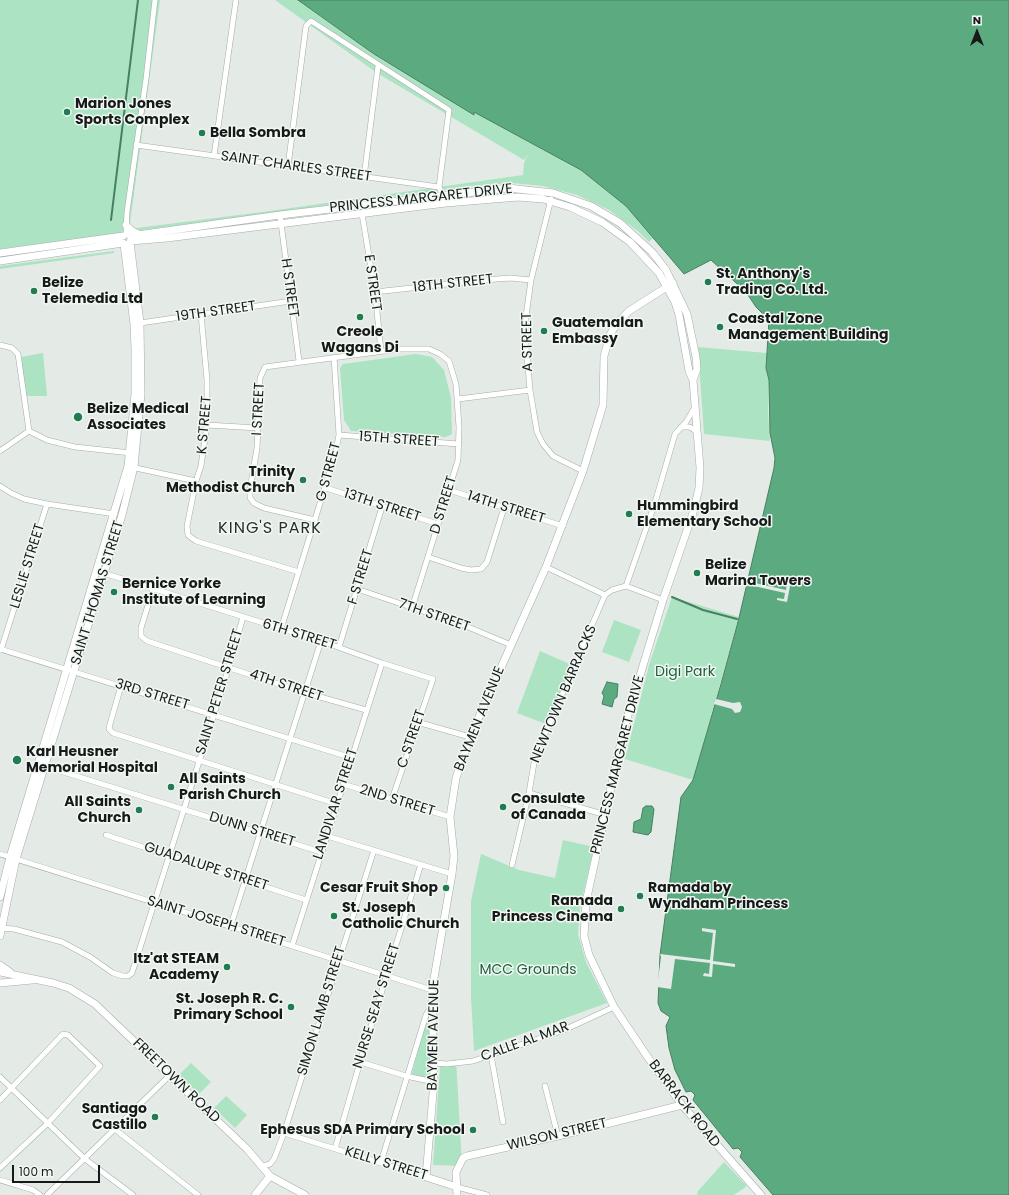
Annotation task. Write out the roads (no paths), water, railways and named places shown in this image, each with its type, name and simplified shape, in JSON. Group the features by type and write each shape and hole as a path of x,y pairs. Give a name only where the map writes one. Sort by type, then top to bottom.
{"main road":[{"name":"PRINCESS MARGARET DRIVE","path":"0,253 127,239 155,240 280,223 362,214 508,188 553,192 591,206 620,223 652,252 686,314 692,332 696,369 693,380 700,468 698,494 663,600 624,728 586,902 583,929 589,955 614,1007"},
{"name":"PRINCESS MARGARET DRIVE","path":"0,261 127,239 140,234 280,215 445,200 518,197 550,201 588,214 616,231 638,249 670,285 684,332 689,371 693,380"},
{"path":"126,225 132,231 140,234"},
{"name":"SAINT THOMAS STREET","path":"127,239 140,323 138,349"},
{"name":"SAINT THOMAS STREET","path":"100,572 122,515 131,467 141,394 127,239"},
{"path":"652,296 660,285 659,274"},
{"name":"BAYMEN AVENUE","path":"426,1177 434,1082 431,1007 432,990 452,874 454,856 450,817 456,778 470,737 563,526 583,470 603,405 604,356 610,335 617,323 625,314 670,285"},
{"path":"652,296 665,295 675,302"},
{"name":"SAINT THOMAS STREET","path":"0,936 13,858 100,572 115,514 131,467"},
{"name":"SAINT THOMAS STREET","path":"0,897 44,766 70,670"},
{"path":"0,966 16,974"},
{"name":"FREETOWN ROAD","path":"0,972 16,974 69,988 89,1000 143,1049 263,1166 270,1176 305,1195"},
{"name":"FREETOWN ROAD","path":"0,983 38,980"},
{"name":"BARRACK ROAD","path":"614,1007 682,1105 761,1195"},
{"name":"WILSON STREET","path":"458,1195 456,1172 463,1158 476,1153 558,1136 682,1105"},
{"path":"255,1195 270,1176"},
{"name":"KELLY STREET","path":"426,1177 457,1187"}],"street":[{"path":"127,239 126,225 155,0"},
{"path":"214,156 236,0"},
{"path":"288,166 306,26 311,21 378,66 449,110 439,187 445,200"},
{"path":"364,177 378,66"},
{"name":"SAINT CHARLES STREET","path":"136,145 439,187"},
{"name":"A STREET","path":"553,192 531,280 526,316 526,345 530,390 537,432 543,444 553,456 583,470"},
{"name":"E STREET","path":"362,214 375,292 381,351"},
{"name":"H STREET","path":"280,215 299,361"},
{"name":"18TH STREET","path":"375,292 510,278 531,280"},
{"name":"19TH STREET","path":"140,323 291,301"},
{"name":"K STREET","path":"201,314 207,380 207,425 201,466 196,481 187,526 188,535 196,541 299,572"},
{"path":"0,345 12,348 18,354 29,431"},
{"name":"D STREET","path":"381,351 414,348 429,349 440,354 449,361 456,384 458,400 458,460 412,608"},
{"name":"I STREET","path":"315,520 264,508 254,503 250,498 257,448 261,372 265,367 270,365 381,351"},
{"name":"G STREET","path":"281,629 326,488 339,435 334,357"},
{"path":"458,400 530,390"},
{"path":"626,586 654,506 675,434 681,428 695,407"},
{"path":"207,425 258,428"},
{"path":"681,428 690,428 697,432"},
{"path":"0,451 29,431"},
{"path":"29,431 47,440 75,447 133,453"},
{"name":"15TH STREET","path":"339,435 459,444"},
{"path":"131,467 196,481"},
{"path":"0,486 11,494 47,504 115,514"},
{"name":"13TH STREET","path":"326,488 438,524"},
{"name":"14TH STREET","path":"449,490 563,526"},
{"name":"LESLIE STREET","path":"1,650 47,504"},
{"name":"F STREET","path":"339,647 382,507"},
{"path":"428,557 461,568 471,570 481,569 487,562 504,508"},
{"path":"546,567 605,595 612,590 626,586 663,600"},
{"name":"6TH STREET","path":"100,572 321,641 382,663 433,679"},
{"name":"4TH STREET","path":"153,589 141,628 141,636 147,641 306,693 366,710"},
{"name":"7TH STREET","path":"357,589 461,624 511,645"},
{"name":"NEWTOWN BARRACKS","path":"512,865 529,793 535,757 605,595"},
{"name":"SAINT PETER STREET","path":"1,928 14,929 62,942 113,973 128,976 132,973 229,667 243,617"},
{"path":"230,928 306,693 321,641"},
{"name":"3RD STREET","path":"1,650 214,714 290,740 352,758"},
{"name":"LANDIVAR STREET","path":"292,946 382,663"},
{"name":"C STREET","path":"392,799 417,722 433,679"},
{"path":"121,686 109,729 113,733 336,804"},
{"path":"417,722 470,737"},
{"name":"DUNN STREET","path":"44,766 321,852"},
{"name":"2ND STREET","path":"343,784 450,817"},
{"path":"529,793 606,815"},
{"name":"GUADALUPE STREET","path":"106,834 306,900"},
{"path":"327,836 452,874"},
{"name":"SIMON LAMB STREET","path":"263,1166 270,1164 274,1159 284,1133 338,959 374,850"},
{"name":"SAINT JOSEPH STREET","path":"0,854 230,928 338,959 432,990"},
{"name":"NURSE SEAY STREET","path":"335,1149 421,864"},
{"path":"380,1162 426,1015 431,1007"},
{"name":"CALLE AL MAR","path":"433,1063 447,1064 473,1061 564,1030 614,1007"},
{"path":"0,1100 63,1034 68,1035 100,1066 48,1123 0,1168"},
{"path":"491,1055 503,1122"},
{"path":"360,1062 406,1076 434,1082"},
{"path":"47,1195 116,1130 169,1076"},
{"path":"0,1077 85,1159 133,1195"},
{"path":"545,1086 558,1136"},
{"path":"116,1130 198,1195"},
{"name":"KELLY STREET","path":"284,1133 426,1177"},
{"path":"0,1180 33,1190 40,1195"},
{"name":"KELLY STREET","path":"457,1187 487,1195"}],"waterway":[{"path":"111,220 138,0"},
{"path":"672,597 703,610 737,619"}],"place":[{"name":"Marion Jones Sports Complex","path":"67,112"},
{"name":"Bella Sombra","path":"202,133"},
{"name":"St. Anthony's Trading Co. Ltd.","path":"708,282"},
{"name":"Belize Telemedia Ltd","path":"34,291"},
{"name":"Creole Wagans Di","path":"360,317"},
{"name":"Coastal Zone Management Building","path":"720,327"},
{"name":"Guatemalan Embassy","path":"544,331"},
{"name":"Belize Medical Associates","path":"78,417"},
{"name":"Trinity Methodist Church","path":"303,480"},
{"name":"Hummingbird Elementary School","path":"629,514"},
{"name":"Belize Marina Towers","path":"697,573"},
{"name":"Bernice Yorke Institute of Learning","path":"114,592"},
{"name":"Karl Heusner Memorial Hospital","path":"17,760"},
{"name":"All Saints Parish Church","path":"171,787"},
{"name":"Consulate of Canada","path":"503,807"},
{"name":"All Saints Church","path":"139,810"},
{"name":"Cesar Fruit Shop","path":"446,888"},
{"name":"Ramada by Wyndham Princess","path":"640,896"},
{"name":"Ramada Princess Cinema","path":"621,909"},
{"name":"St. Joseph Catholic Church","path":"334,916"},
{"name":"Itz'at STEAM Academy","path":"227,967"},
{"name":"St. Joseph R. C. Primary School","path":"291,1007"},
{"name":"Santiago Castillo","path":"155,1117"},
{"name":"Ephesus SDA Primary School","path":"473,1130"}],"district":[{"name":"KING'S PARK","path":"270,529"}],"park label":[{"name":"Digi Park","path":"685,672"},
{"name":"MCC Grounds","path":"528,970"}]}
